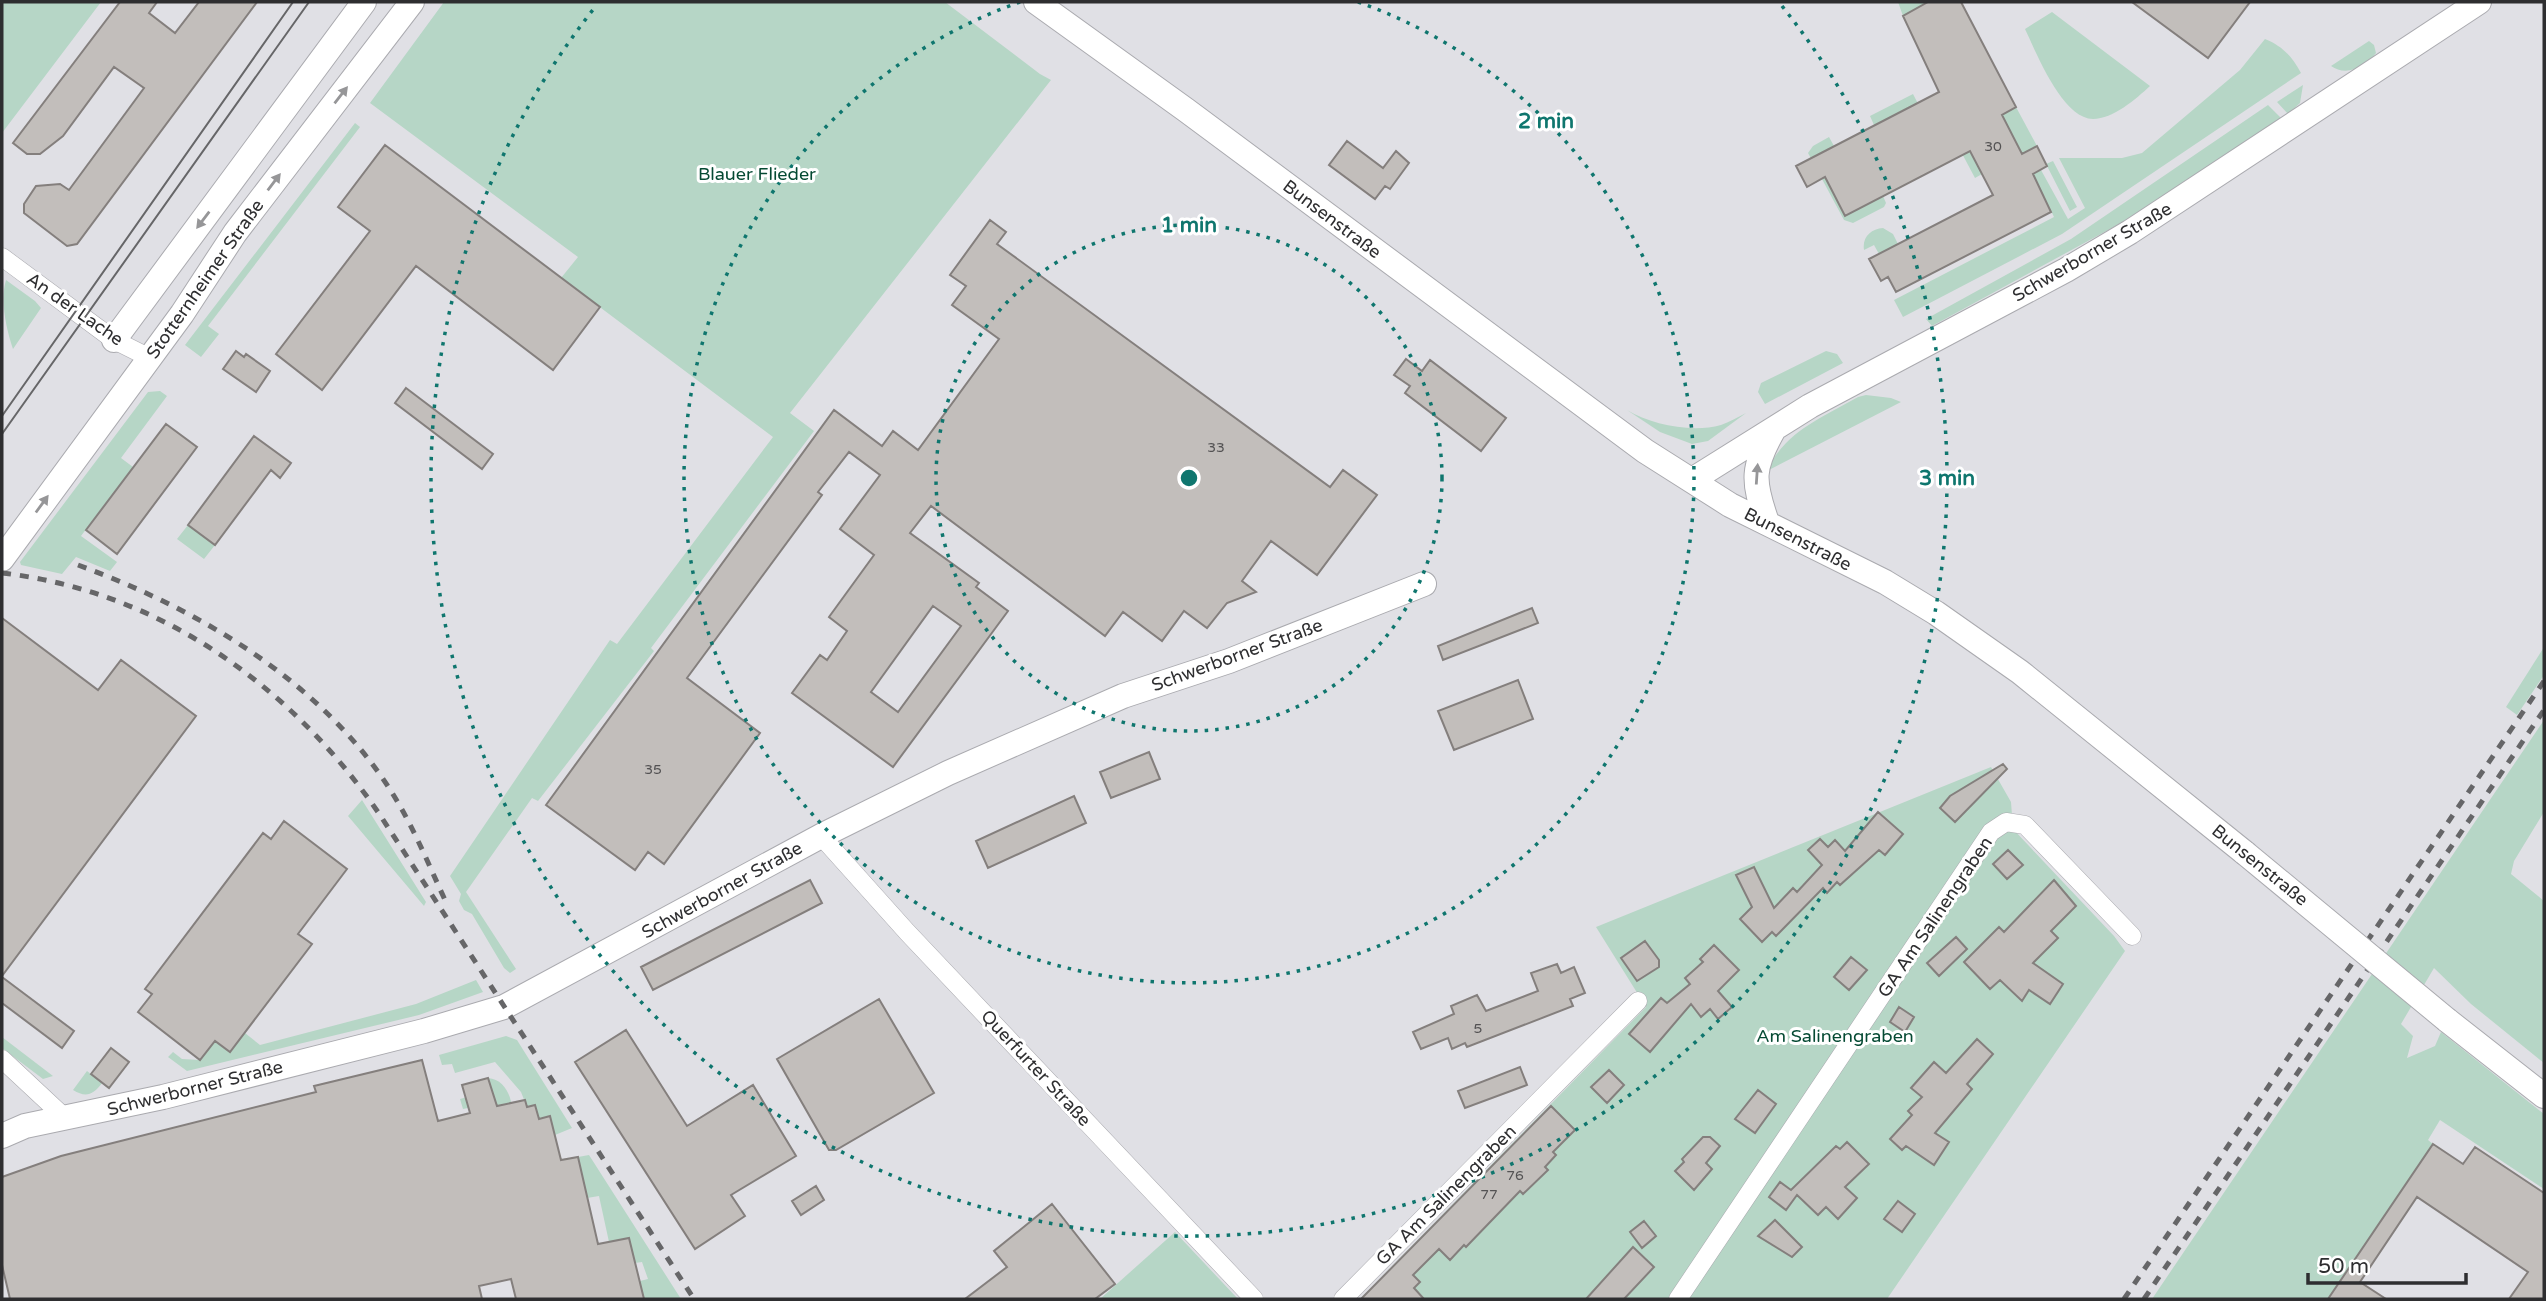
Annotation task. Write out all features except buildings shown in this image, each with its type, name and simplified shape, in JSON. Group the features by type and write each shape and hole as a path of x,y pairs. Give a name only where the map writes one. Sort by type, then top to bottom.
{"main road":[{"name":"Stotternheimer Straße","path":"114,340 365,2"},
{"name":"Stotternheimer Straße","path":"2,559 150,358 235,233 412,2"},
{"name":"Bunsenstraße","path":"1036,2 1186,110 1623,435 1730,505 1885,583 1936,613 2050,695 2447,1020 2544,1096"},
{"name":"Schwerborner Straße","path":"1692,480 1810,406 2066,270 2130,232 2479,2"},
{"path":"1767,522 1755,481 1760,454 1774,429"},
{"name":"Schwerborner Straße","path":"2,1136 25,1126 63,1116 163,1097 424,1031 504,1007 821,835 948,773 1124,696 1229,661 1424,584"}],"street":[{"name":"An der Lache","path":"2,257 114,340 150,358"},
{"name":"GA Am Salinengraben","path":"1678,1299 1992,832 2006,822 2025,825 2132,936"},
{"name":"Querfurter Straße","path":"821,835 907,932 1254,1299"},
{"name":"GA Am Salinengraben","path":"1343,1299 1638,1001"},
{"path":"2,1059 63,1116"}],"green space":[{"path":"2,2 101,2 2,133"},
{"name":"Blauer Flieder","path":"444,2 945,2 1051,80 790,413 814,431 651,648 654,651 538,801 532,798 466,892 516,969 510,973 504,968 472,914 464,910 459,901 461,894 450,876 610,640 617,644 773,437 561,278 578,257 370,103"},
{"path":"1898,2 1928,2 1903,16"},
{"path":"2052,12 2150,86 2124,107 2101,118 2082,116 2071,108 2052,83 2025,29"},
{"path":"2265,39 2286,52 2301,73 2062,234 1903,317 1894,300 2054,217 2033,174 2041,170 2068,219 2085,208 2059,158 2122,158 2142,153 2240,70"},
{"path":"2369,41 2374,45 2376,53 2361,66 2343,71 2331,66"},
{"path":"2303,85 2300,103 2288,114 2277,102"},
{"path":"1913,94 1930,127 1926,129 1913,105 1874,125 1870,116"},
{"path":"2268,105 2281,118 2121,223 1932,326 1926,319 2071,239"},
{"path":"2016,107 2037,146 2021,154 2002,115"},
{"path":"355,123 360,127 208,326 219,334 201,357 185,345"},
{"path":"1829,137 1834,146 1814,157 1845,216 1883,196 1886,203 1884,207 1853,223 1844,220 1808,153 1813,146"},
{"path":"1965,142 1982,174 1975,178 1958,146"},
{"path":"2053,161 2077,207 2070,211 2046,164"},
{"path":"1883,228 1893,234 1898,244 1879,254 1874,245 1864,250 1864,241 1868,234"},
{"path":"6,280 41,308 13,349 5,314"},
{"path":"1826,351 1837,354 1843,363 1765,404 1758,392 1761,383"},
{"path":"160,391 167,396 121,458 133,467 81,536 117,562 110,571 76,557 62,574 21,565 20,562 148,392"},
{"path":"1866,395 1901,402 1767,471 1774,457 1794,436 1818,419"},
{"path":"1627,410 1648,420 1685,428 1721,425 1746,413 1708,441 1692,444 1660,432"},
{"path":"188,525 215,545 204,559 177,539"},
{"path":"2544,647 2544,675 2517,715 2506,707"},
{"path":"2544,720 2544,812 2514,861 2511,874 2544,901 2544,1063 2471,1004 2434,968 2401,1024 2413,1036 2407,1058 2435,1046 2441,1032 2544,1114 2544,1189 2440,1120 2428,1140 2433,1144 2328,1299 2152,1299"},
{"name":"Am Salinengraben","path":"1991,767 2011,802 2013,829 2125,951 1887,1299 1360,1299 1646,1007 1596,927"},
{"path":"362,800 426,902 424,906 348,816"},
{"path":"476,980 483,992 419,1015 187,1071 168,1057 173,1052 182,1059 200,1060 215,1041 230,1052 245,1033 260,1045 416,1004"},
{"path":"506,1036 517,1040 572,1128 555,1135 550,1116 539,1119 535,1106 527,1107 521,1092 495,1062 455,1073 452,1064 442,1065 439,1055"},
{"path":"2,1037 53,1076 43,1079 2,1048"},
{"path":"87,1071 102,1083 89,1094 73,1090"},
{"path":"488,1078 498,1081 506,1089 512,1111 473,1107 463,1109 460,1099 492,1090"},
{"path":"589,1155 681,1299 644,1299 640,1281 648,1279 642,1262 635,1263 629,1238 609,1242 599,1196 587,1198 578,1157"},
{"path":"1175,1232 1238,1299 1100,1299"}],"tram line":[{"path":"2,416 293,2"},
{"path":"2,434 309,2"}],"railway":[{"path":"78,565 168,603 211,627 253,653 329,715 362,752 391,791 445,900"},
{"path":"2,573 60,583 115,600 167,623 217,652 263,686 306,725 345,768 380,815 694,1299"},
{"path":"2124,1299 2544,681"},
{"path":"2144,1299 2544,710"}]}
